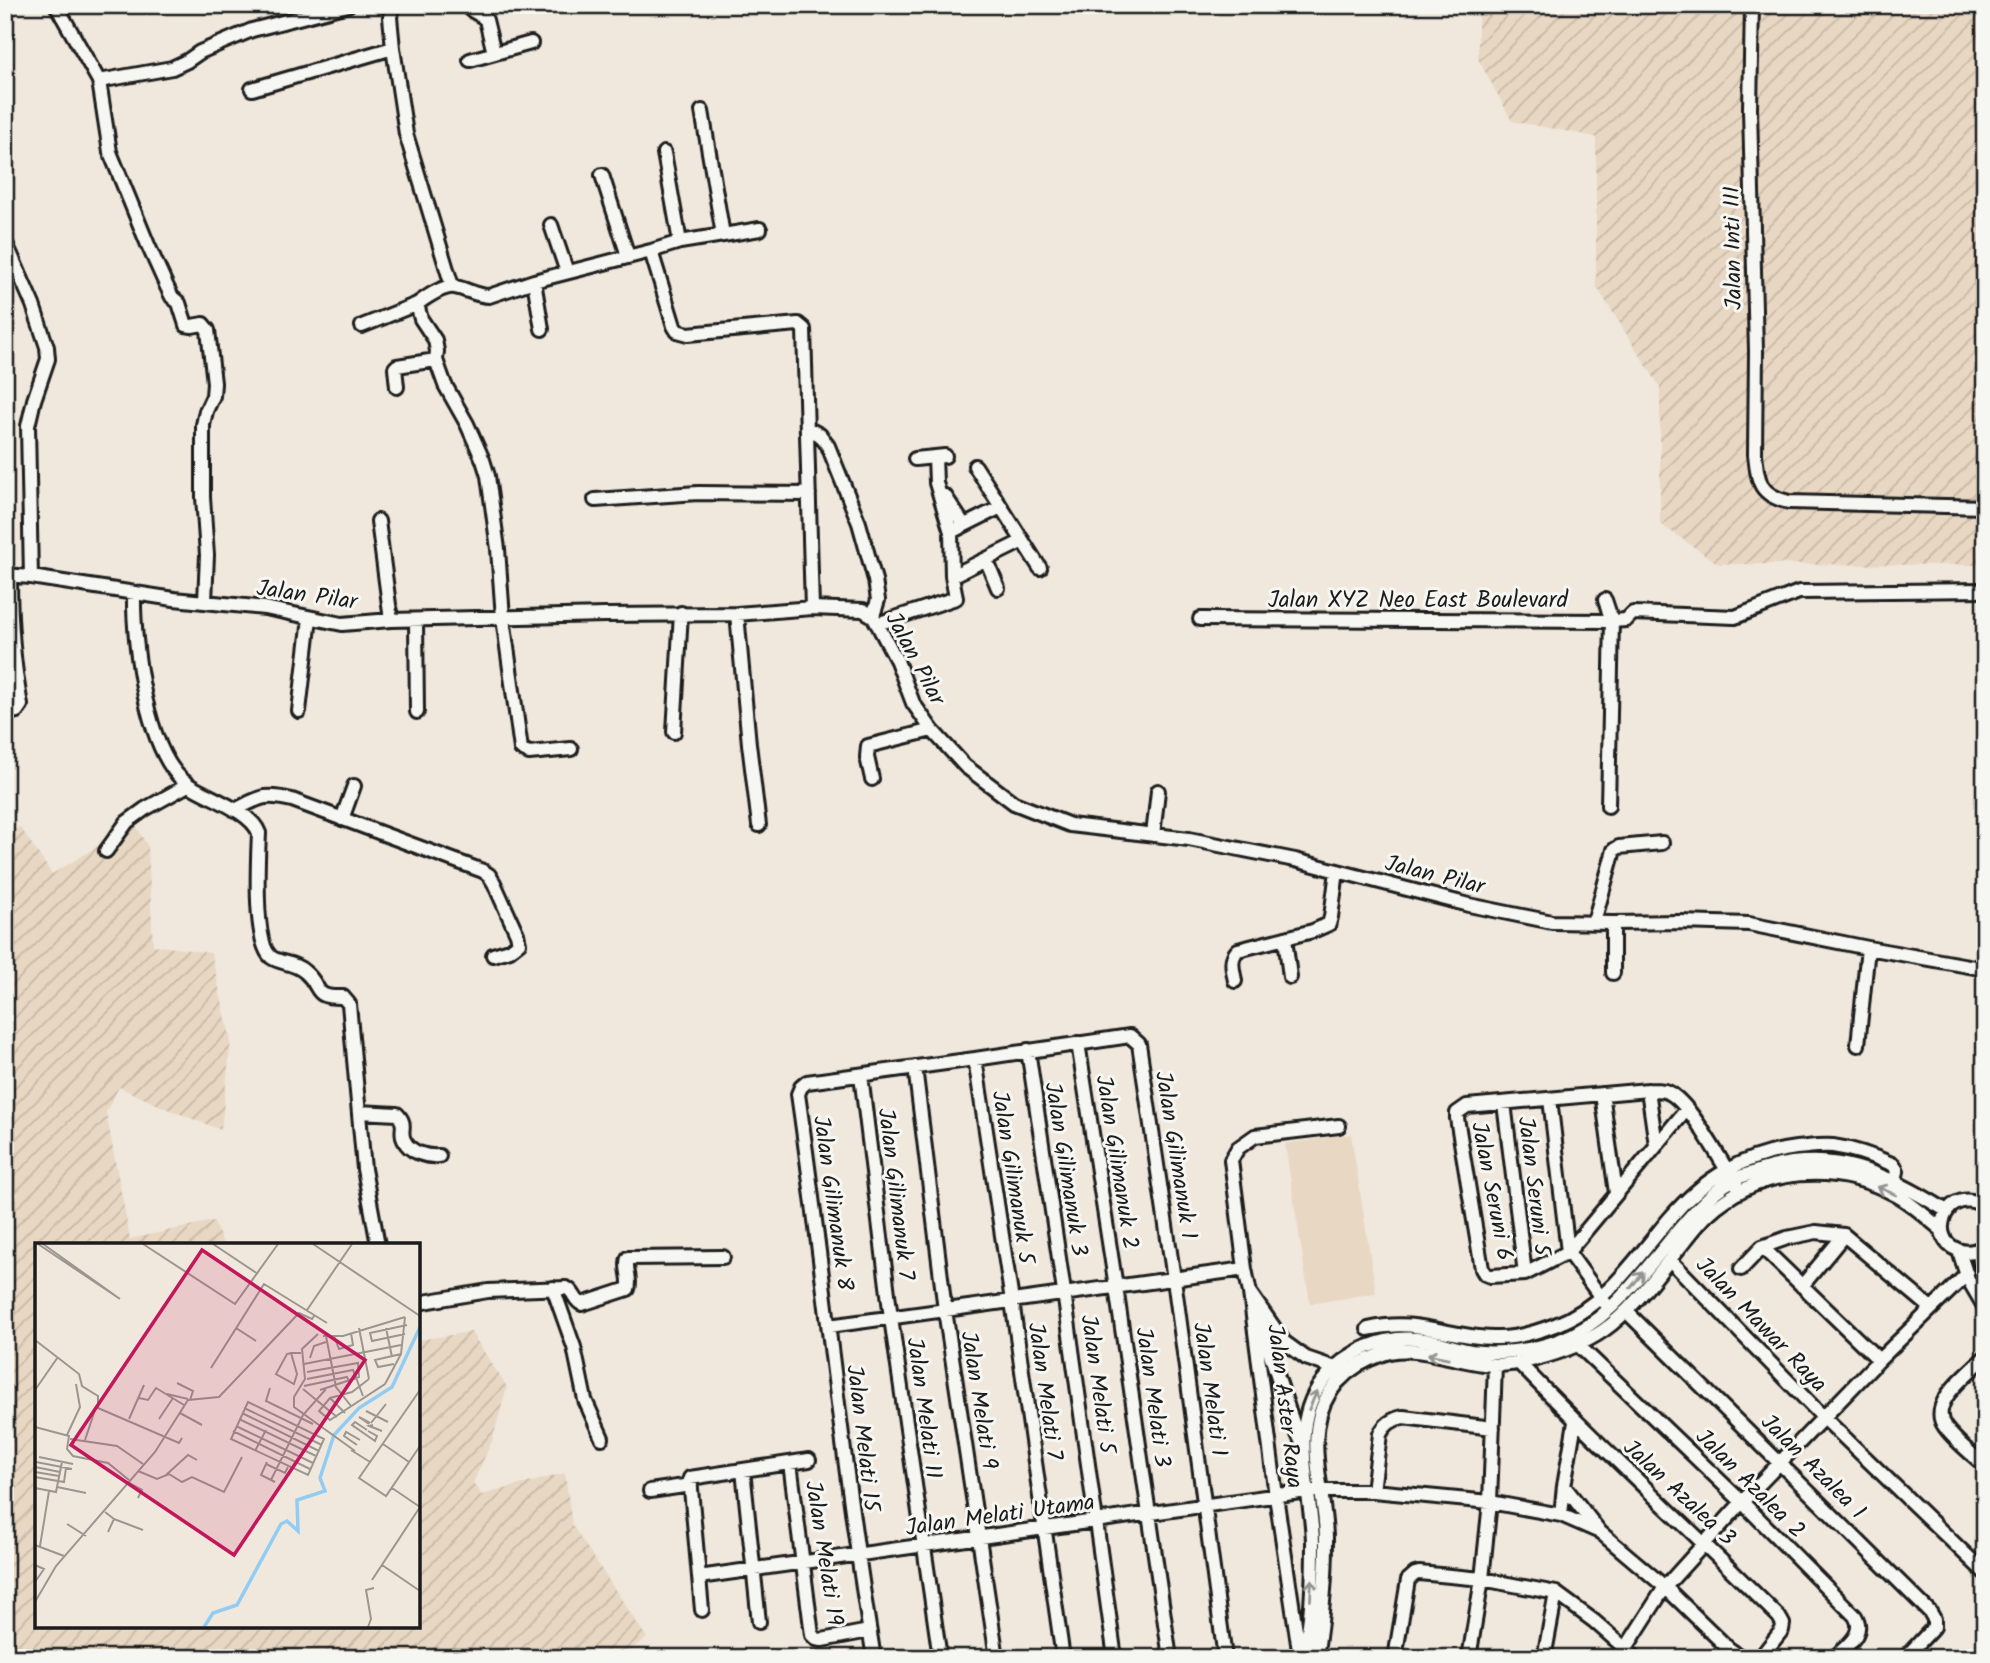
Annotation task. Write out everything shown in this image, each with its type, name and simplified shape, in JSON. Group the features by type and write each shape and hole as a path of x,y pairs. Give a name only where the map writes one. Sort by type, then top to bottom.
{"street":[{"path":"56,5 99,81 110,152 172,297 179,303 186,325 203,324 208,330 214,383 213,396 203,425 203,498 207,555 205,601"},
{"path":"99,81 172,68 200,52 252,30 348,5"},
{"path":"393,5 390,17 393,48 406,134 452,286"},
{"path":"467,5 486,20 494,53"},
{"name":"Jalan Inti III","path":"1752,5 1750,109 1756,351 1755,454 1756,470 1763,489 1768,495 1788,502 1985,507"},
{"path":"470,60 531,43"},
{"path":"252,89 393,48"},
{"path":"702,111 723,235"},
{"path":"664,153 680,242"},
{"path":"602,175 628,256"},
{"path":"551,225 567,272"},
{"path":"362,326 417,304 433,293 452,286 489,296 534,281 680,242 761,229"},
{"path":"5,241 33,305 47,347 48,359 28,426 31,577"},
{"path":"651,251 674,326 680,333 799,324 802,327 812,608"},
{"path":"534,281 542,329"},
{"path":"417,304 421,319 435,340 436,360 444,385 478,447 488,476 498,549 503,618 521,749 529,753 571,749"},
{"path":"397,387 397,366 436,360"},
{"path":"807,428 820,435 828,446 859,523 875,580 878,600 875,620 956,598 952,576 951,532 936,483 940,456 915,459"},
{"path":"975,466 1040,568"},
{"path":"936,483 964,525"},
{"path":"596,500 698,493 809,494"},
{"path":"951,532 1001,507"},
{"path":"378,521 391,620"},
{"path":"952,576 1023,541"},
{"path":"985,559 998,588"},
{"path":"5,712 17,711 21,705 13,664 8,576"},
{"name":"Jalan Pilar","path":"8,576 31,577 134,594 265,608 342,624 391,620 737,614 812,608 863,610 875,620 897,661 913,703 932,730 965,766 1014,803 1070,825 1189,839 1295,860 1481,908 1552,922 1749,925 1985,969"},
{"name":"Jalan XYZ Neo East Boulevard","path":"1200,620 1612,621 1626,620 1633,613 1735,617 1800,592 1985,590"},
{"path":"134,594 143,693 170,765 177,776 188,785 252,821 259,833 258,908 263,943 267,952 272,958 294,964 306,972 319,992 343,997 349,1004 364,1169 378,1243"},
{"path":"1605,600 1612,621 1608,806"},
{"path":"674,732 681,613"},
{"path":"737,614 748,744 759,825"},
{"path":"299,711 310,618"},
{"path":"416,620 417,712"},
{"path":"872,779 867,757 868,746 932,730"},
{"path":"106,851 127,822 188,785"},
{"path":"342,819 354,786"},
{"path":"1153,835 1158,791"},
{"path":"235,810 271,795 292,800 483,871 489,875 519,943 510,950 493,955"},
{"path":"1594,922 1614,850 1619,847 1662,843"},
{"path":"1235,981 1232,961 1238,950 1313,931 1329,924 1336,871"},
{"path":"1613,923 1613,973"},
{"path":"1285,938 1290,977"},
{"path":"1858,1045 1867,948"},
{"name":"Jalan Gilimanuk 1","path":"1078,1043 1130,1036 1139,1044 1174,1279"},
{"path":"860,1075 1078,1043"},
{"name":"Jalan Gilimanuk 2","path":"1078,1043 1116,1287"},
{"name":"Jalan Gilimanuk 3","path":"1028,1051 1065,1294"},
{"name":"Jalan Gilimanuk 5","path":"975,1059 1012,1301"},
{"name":"Jalan Melati 9","path":"915,1068 945,1310 997,1658"},
{"name":"Jalan Gilimanuk 8","path":"829,1326 798,1094 807,1082 860,1075"},
{"name":"Jalan Gilimanuk 7","path":"860,1075 891,1318"},
{"path":"1648,1090 1656,1145"},
{"path":"1504,1103 1664,1090 1687,1108 1733,1180"},
{"path":"1602,1094 1616,1193"},
{"path":"1550,1099 1568,1252 1610,1310"},
{"name":"Jalan Seruni 6","path":"1504,1103 1467,1106 1457,1113 1482,1269 1490,1276 1525,1274"},
{"name":"Jalan Seruni 5","path":"1504,1103 1525,1274"},
{"path":"1525,1274 1568,1252 1687,1108"},
{"path":"359,1112 397,1114 404,1124 403,1139 406,1143 420,1154 439,1156"},
{"name":"Jalan Aster Raya","path":"1301,1658 1276,1496 1231,1160 1238,1148 1255,1136 1339,1126"},
{"path":"1495,1352 1533,1332 1576,1315 1601,1298 1695,1191 1783,1164 1817,1161 1855,1167 1895,1181 1947,1210"},
{"path":"1303,1445 1311,1404 1321,1384 1350,1356 1379,1342 1401,1339 1424,1339 1472,1351 1495,1352 1531,1348 1559,1341 1585,1328 1619,1302 1692,1214 1733,1180 1812,1173 1838,1174 1882,1188 1909,1202 1942,1230 1948,1243 1959,1251 1973,1252 1982,1248"},
{"path":"1379,1342 1372,1328 1414,1324 1474,1336 1495,1352 1518,1362 1534,1360 1578,1345 1602,1331 1626,1311 1710,1212 1733,1180"},
{"path":"1942,1230 1947,1210 1958,1202 1978,1202 1984,1206"},
{"path":"1741,1269 1762,1247 1801,1234 1844,1234 1931,1308"},
{"path":"1802,1286 1844,1234"},
{"path":"1762,1247 1879,1360"},
{"path":"1982,1248 1980,1260 1985,1275"},
{"path":"1959,1251 1967,1274 1985,1308"},
{"path":"420,1303 488,1291 553,1288 569,1289 582,1304 628,1289 628,1258 723,1257"},
{"name":"Jalan Mawar Raya","path":"1670,1260 1824,1417 1985,1573"},
{"path":"829,1326 1245,1269"},
{"path":"1625,1653 1665,1587 1824,1417 1967,1274"},
{"name":"Jalan Melati 1","path":"1174,1279 1226,1658"},
{"name":"Jalan Melati 3","path":"1116,1287 1170,1658"},
{"path":"553,1288 574,1347 585,1400 602,1438"},
{"path":"1250,1293 1284,1342 1294,1351 1314,1362 1335,1368"},
{"path":"1250,1293 1293,1423 1303,1445"},
{"name":"Jalan Melati 5","path":"1065,1294 1115,1658"},
{"name":"Jalan Melati 7","path":"1012,1301 1063,1658"},
{"name":"Jalan Azalea 1","path":"1626,1311 1930,1612 1934,1619 1934,1628 1905,1658"},
{"name":"Jalan Melati 11","path":"891,1318 940,1658"},
{"name":"Jalan Melati 15","path":"829,1326 874,1658"},
{"name":"Jalan Azalea 2","path":"1578,1345 1742,1502 1855,1616 1859,1623 1856,1637 1834,1658"},
{"name":"Jalan Aster Raya","path":"1316,1658 1325,1584 1326,1539 1316,1445 1320,1415 1329,1394 1354,1367 1390,1351 1495,1352"},
{"path":"1469,1658 1482,1579 1490,1503 1495,1352"},
{"path":"1984,1464 1945,1427 1939,1409 1943,1400 1985,1357"},
{"name":"Jalan Azalea 3","path":"1518,1362 1575,1422 1779,1617 1783,1624 1782,1630 1760,1658"},
{"path":"1373,1491 1380,1434 1383,1427 1395,1419 1403,1417 1493,1428"},
{"path":"1561,1515 1575,1422"},
{"name":"Jalan Aster Raya","path":"1301,1658 1307,1639 1313,1541 1303,1445"},
{"path":"650,1491 743,1470 808,1460"},
{"name":"Jalan Melati 19","path":"790,1463 811,1635 822,1640 869,1631"},
{"path":"743,1470 759,1622"},
{"path":"691,1481 702,1610"},
{"path":"1564,1486 1600,1532 1742,1658"},
{"name":"Jalan Melati Utama","path":"699,1577 1307,1491 1373,1491 1490,1503 1561,1515 1600,1532"},
{"path":"1395,1658 1408,1580 1419,1573 1482,1579 1556,1593 1625,1653 1636,1658"},
{"path":"1544,1658 1556,1593"}],"shaded area":[{"path":"1478,5 1985,5 1985,565 1719,564 1660,524 1660,387 1596,286 1596,137 1512,121 1478,59"},
{"path":"135,824 148,847 153,945 211,953 231,1041 221,1130 119,1087 106,1112 130,1239 213,1221 223,1243 35,1243 35,1628 420,1628 420,1340 471,1332 507,1387 492,1441 473,1483 482,1495 565,1473 572,1525 647,1638 618,1658 5,1658 5,834 20,827 52,874"},
{"path":"1351,1134 1376,1293 1310,1304 1285,1144"}]}
